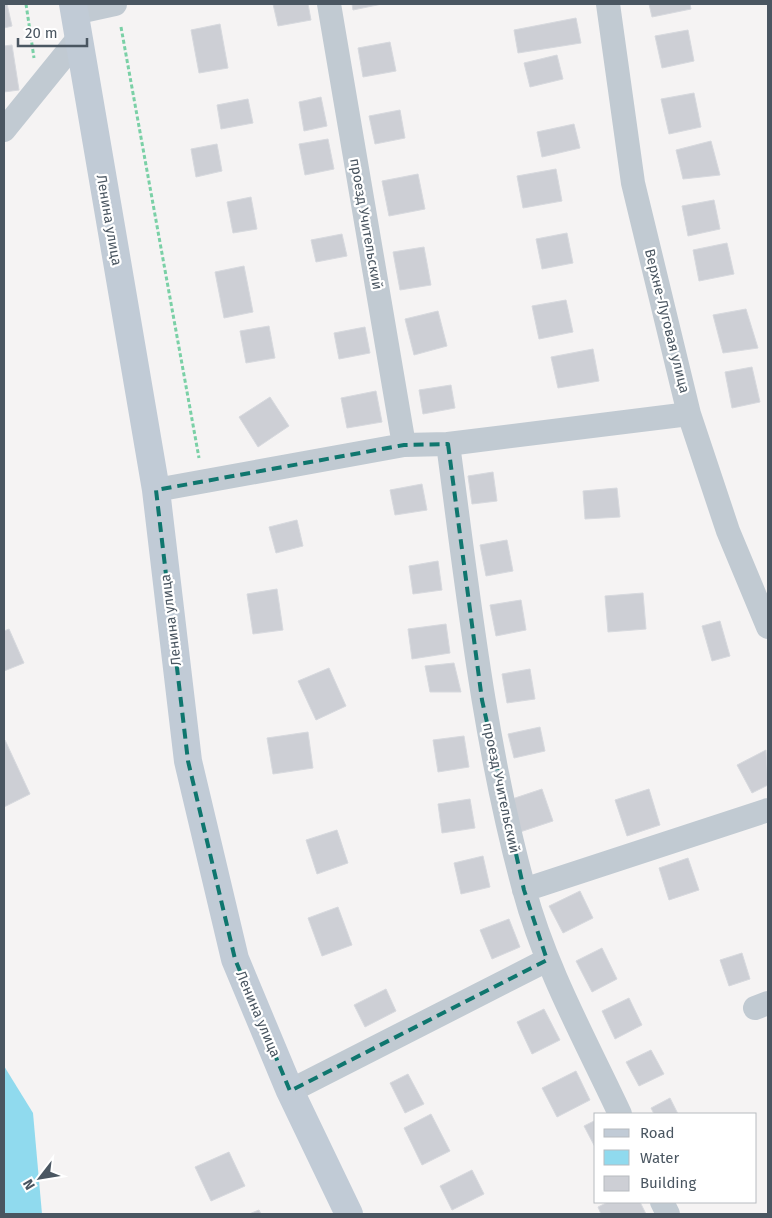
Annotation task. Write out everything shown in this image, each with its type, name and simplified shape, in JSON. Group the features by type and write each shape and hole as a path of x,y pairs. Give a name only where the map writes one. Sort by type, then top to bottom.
{"main road":[{"name":"Ленина улица","path":"73,8 156,490 188,761 235,959 290,1091 348,1214"}],"street":[{"name":"проезд Учительский","path":"328,4 404,445"},
{"name":"Верхне-Луговая улица","path":"608,4 633,183 689,414 728,531 768,627"},
{"path":"73,8 118,14"},
{"path":"4,130 77,40"},
{"path":"156,490 404,445 448,444 689,414"},
{"name":"проезд Учительский","path":"448,444 482,700 524,890 547,960 620,1113"},
{"path":"524,890 768,810"},
{"path":"290,1091 547,960"}],"path":[{"path":"26,4 38,88"},
{"path":"118,14 203,482"}],"highlighted area":[{"path":"448,444 482,700 524,890 547,960 290,1091 235,959 188,761 156,490 404,445"}],"water":[{"path":"4,1066 33,1113 42,1214 4,1214"}],"building":[{"path":"4,4 7,4 12,26 4,28"},
{"path":"273,4 308,4 311,20 278,26"},
{"path":"352,4 382,4 353,10"},
{"path":"649,4 690,4 691,9 652,17"},
{"path":"576,18 581,43 518,53 514,30"},
{"path":"220,24 228,68 199,73 191,30"},
{"path":"688,30 694,61 662,68 655,36"},
{"path":"390,42 396,71 363,77 358,48"},
{"path":"12,45 19,90 4,92 4,46"},
{"path":"557,55 563,79 530,87 524,63"},
{"path":"694,93 701,127 669,134 661,99"},
{"path":"321,97 327,126 304,131 299,102"},
{"path":"248,99 253,123 221,129 217,105"},
{"path":"400,110 405,138 375,144 369,116"},
{"path":"574,124 580,148 542,157 537,132"},
{"path":"328,139 334,169 305,175 299,144"},
{"path":"711,141 720,175 683,179 676,150"},
{"path":"217,144 222,171 196,177 191,149"},
{"path":"556,169 562,201 523,208 517,176"},
{"path":"418,174 425,209 389,216 382,181"},
{"path":"251,197 257,229 233,233 227,202"},
{"path":"714,200 720,229 688,236 682,206"},
{"path":"567,233 573,263 542,269 536,239"},
{"path":"342,234 347,256 316,262 311,240"},
{"path":"727,243 734,274 699,281 693,250"},
{"path":"424,247 431,285 400,290 393,252"},
{"path":"244,266 253,312 224,318 215,272"},
{"path":"566,300 573,332 539,339 532,306"},
{"path":"746,309 758,348 723,353 713,315"},
{"path":"438,311 447,346 414,355 405,319"},
{"path":"269,326 275,358 246,363 240,331"},
{"path":"365,327 370,353 339,359 334,333"},
{"path":"593,349 599,381 558,388 551,357"},
{"path":"752,367 760,402 732,408 725,372"},
{"path":"451,385 455,408 423,414 419,390"},
{"path":"376,391 382,422 347,428 341,398"},
{"path":"270,397 289,426 258,447 239,417"},
{"path":"493,472 497,501 472,504 468,476"},
{"path":"422,484 427,510 395,515 390,490"},
{"path":"617,488 620,517 585,519 583,491"},
{"path":"297,520 303,546 276,553 269,527"},
{"path":"507,540 513,571 486,576 480,545"},
{"path":"438,561 442,590 413,594 409,566"},
{"path":"277,589 283,630 253,634 247,594"},
{"path":"643,593 646,629 608,632 605,596"},
{"path":"521,600 526,630 496,636 490,605"},
{"path":"720,621 730,656 712,661 702,626"},
{"path":"446,624 450,653 412,659 408,629"},
{"path":"9,629 24,663 4,671 4,631"},
{"path":"454,663 461,692 430,692 425,666"},
{"path":"329,668 346,706 316,720 298,681"},
{"path":"530,669 535,699 507,703 502,674"},
{"path":"540,727 545,751 514,758 508,734"},
{"path":"308,732 313,768 273,774 267,738"},
{"path":"464,736 469,767 438,772 433,740"},
{"path":"4,741 30,794 4,807"},
{"path":"766,750 768,785 752,793 737,765"},
{"path":"542,789 553,821 520,832 509,800"},
{"path":"649,789 660,825 627,836 615,800"},
{"path":"470,799 475,828 442,833 438,804"},
{"path":"337,830 348,863 317,874 306,840"},
{"path":"483,856 490,887 461,894 454,863"},
{"path":"688,858 699,890 669,900 659,868"},
{"path":"580,891 593,918 563,933 549,906"},
{"path":"338,907 352,945 322,956 308,918"},
{"path":"509,919 520,947 492,959 480,930"},
{"path":"602,948 617,979 592,992 576,961"},
{"path":"742,953 750,979 729,986 720,960"},
{"path":"386,989 396,1011 365,1027 354,1005"},
{"path":"629,998 642,1025 615,1039 602,1011"},
{"path":"544,1009 560,1040 532,1054 517,1022"},
{"path":"651,1050 664,1074 639,1086 626,1062"},
{"path":"576,1071 590,1100 557,1117 542,1088"},
{"path":"408,1074 424,1104 405,1113 390,1083"},
{"path":"670,1098 678,1113 654,1113 651,1108"},
{"path":"431,1114 450,1151 422,1165 404,1128"},
{"path":"594,1121 594,1145 584,1126"},
{"path":"229,1152 245,1186 211,1201 195,1167"},
{"path":"472,1170 484,1194 452,1210 440,1186"},
{"path":"606,1203 640,1203 646,1214 601,1214 598,1207"},
{"path":"259,1210 261,1214 249,1214"}]}
